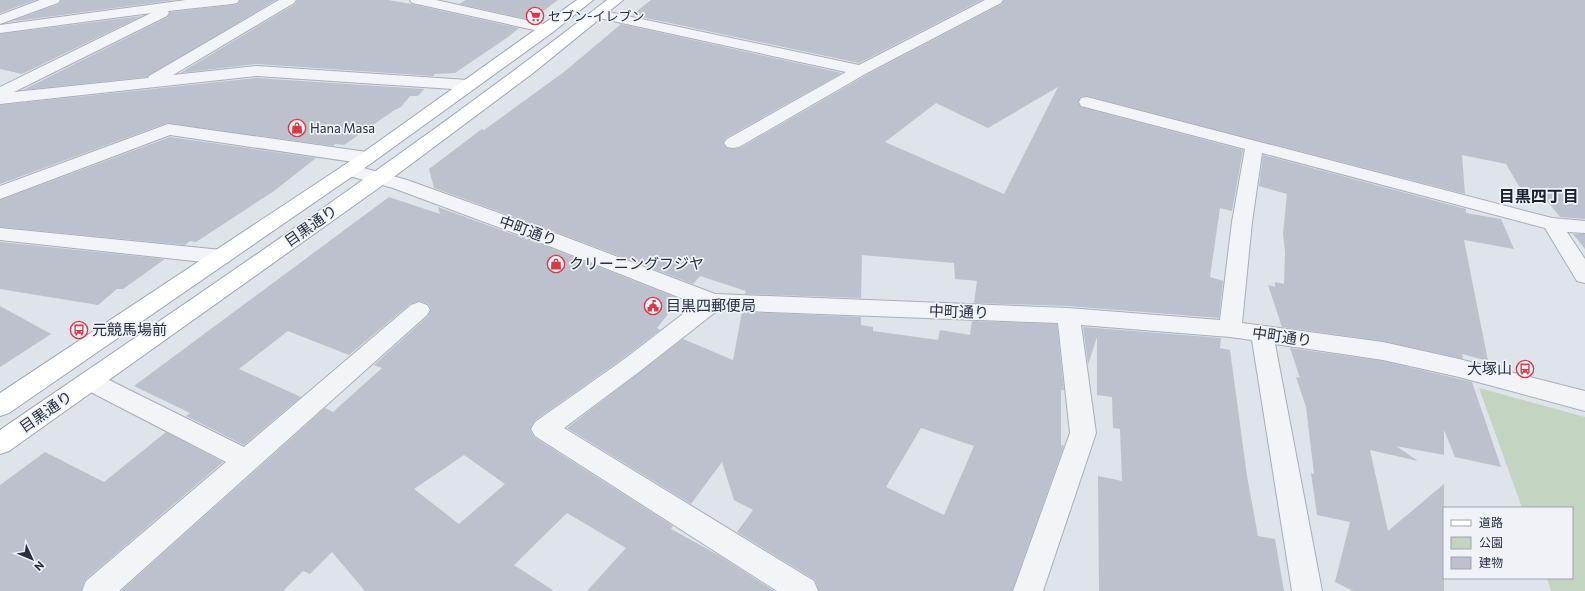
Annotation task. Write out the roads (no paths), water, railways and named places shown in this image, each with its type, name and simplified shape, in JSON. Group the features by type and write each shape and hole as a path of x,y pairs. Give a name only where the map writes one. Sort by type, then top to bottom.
{"main road":[{"name":"目黒通り","path":"0,406 367,158 548,29 586,0"},
{"name":"目黒通り","path":"0,444 380,178 527,70 616,0"}],"street":[{"path":"0,20 53,0"},
{"path":"0,29 184,3 232,0"},
{"path":"148,83 289,0"},
{"path":"417,0 548,29"},
{"path":"733,143 862,70 996,0"},
{"path":"0,94 184,3"},
{"path":"599,14 862,70"},
{"path":"0,99 257,71 468,85"},
{"path":"1087,102 1552,224 1585,227"},
{"path":"0,193 168,129 367,158"},
{"path":"1230,329 1242,222 1254,146"},
{"name":"中町通り","path":"349,170 400,184 556,241 713,302 1068,316 1230,329 1383,351 1466,370 1585,401"},
{"path":"1552,224 1585,276"},
{"path":"0,234 222,257"},
{"path":"713,302 631,366 544,428 803,591"},
{"path":"97,591 419,310"},
{"path":"1028,591 1083,433 1068,316"},
{"path":"1262,334 1306,591"},
{"path":"90,381 247,460"}],"place":[{"name":"セブン-イレブン","path":"535,16"},
{"name":"Hana Masa","path":"297,128"},
{"name":"クリーニングフジヤ","path":"556,264"},
{"name":"目黒四郵便局","path":"653,306"},
{"name":"元競馬場前","path":"79,330"},
{"name":"大塚山","path":"1525,369"}],"district":[{"name":"目黒四丁目","path":"1539,196"}]}
